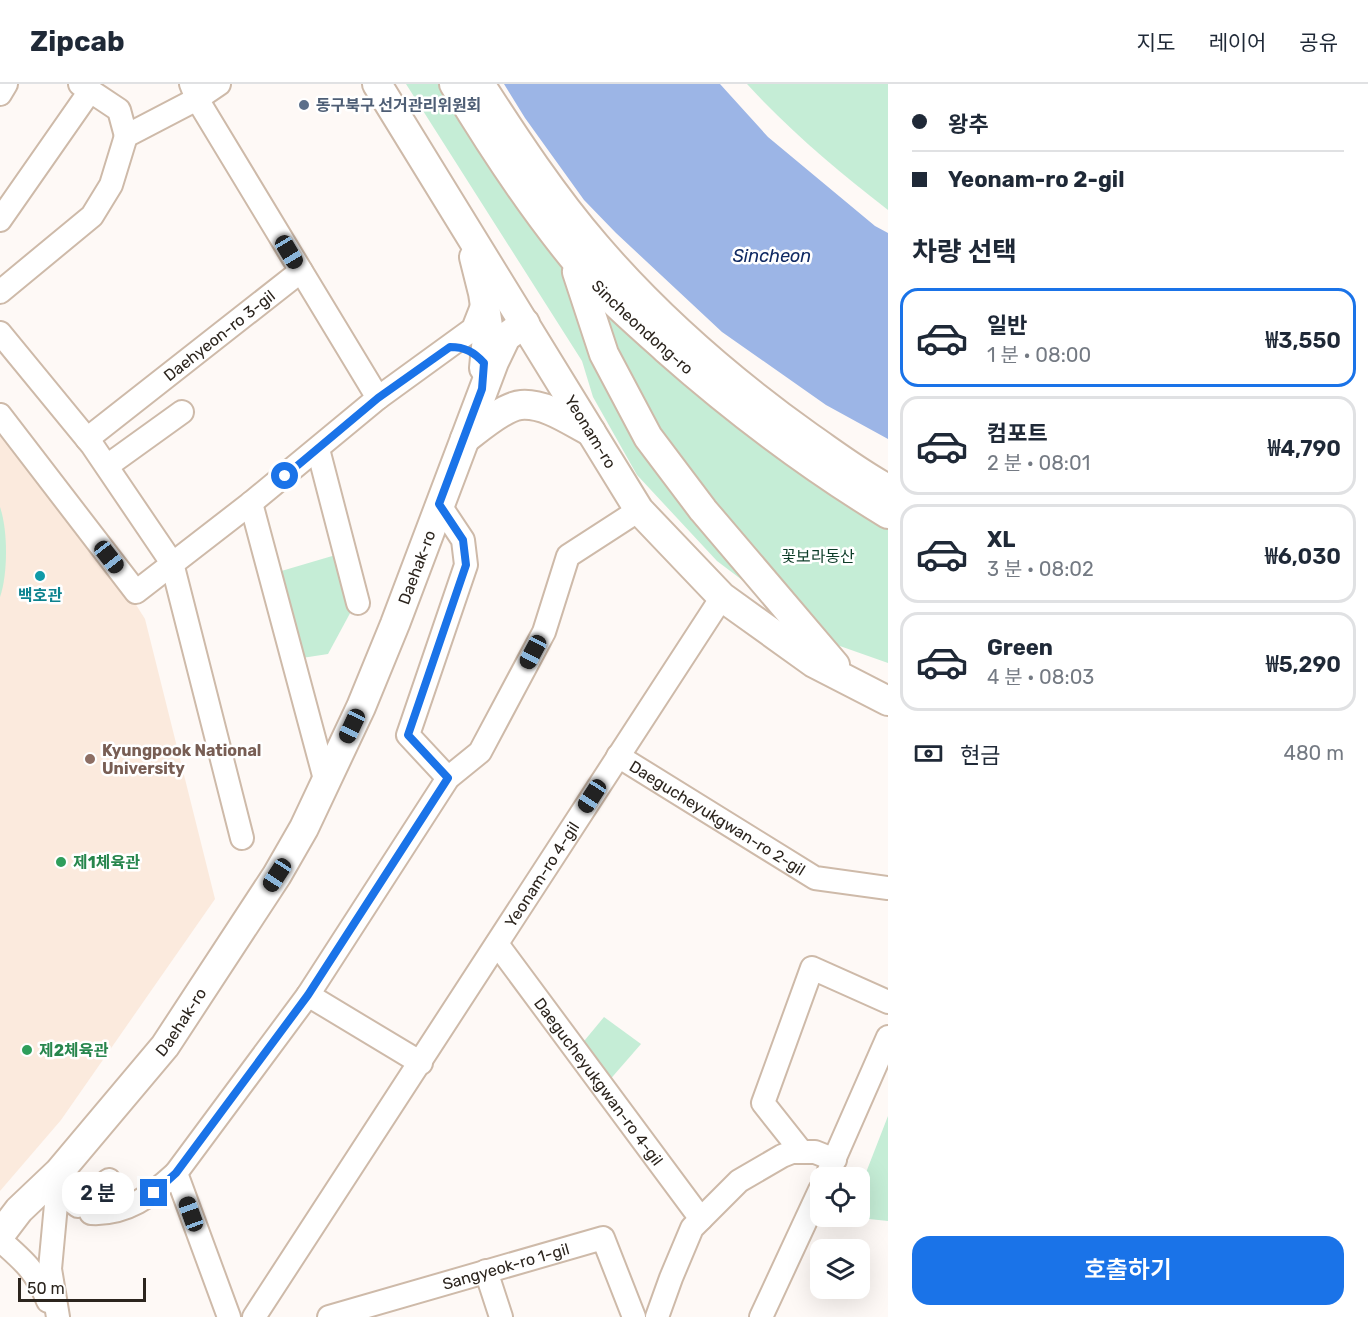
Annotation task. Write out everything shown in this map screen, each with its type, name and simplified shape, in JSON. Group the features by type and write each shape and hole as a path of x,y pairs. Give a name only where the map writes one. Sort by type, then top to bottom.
{"main road":[{"name":"Yeonam-ro","path":"377,84 639,510 722,597 814,663 888,700"},
{"name":"Sincheondong-ro","path":"454,84 514,177 589,257 651,303 714,362 781,416 863,475 888,489"},
{"name":"Sincheondong-ro","path":"480,84 547,184 589,257 631,317 702,381 815,467 888,514"},
{"path":"467,231 488,326 483,376"},
{"path":"589,257 577,272 604,354 648,437 703,510 848,680"},
{"name":"Daehak-ro","path":"0,1235 19,1210 59,1172 165,1046 277,875 326,783 382,655 465,439 483,376 506,337 525,323"},
{"path":"465,439 496,416 520,405 546,409 591,432"}],"street":[{"path":"0,94 6,84"},
{"path":"126,136 194,92 219,84"},
{"path":"0,220 7,194 85,88 119,110 126,136 111,185 92,216 0,292"},
{"path":"194,92 378,398"},
{"name":"Daehyeon-ro 3-gil","path":"87,439 301,271"},
{"path":"0,415 136,592 251,503 378,398 473,329 484,301"},
{"path":"0,333 87,439 172,563 242,838"},
{"path":"450,347 464,348 475,354 483,376"},
{"path":"106,466 182,412"},
{"path":"318,448 358,603"},
{"path":"251,503 326,783"},
{"path":"439,504 463,540 466,565 408,735 448,778"},
{"path":"91,1213 106,1214 128,1208 154,1193 176,1173 308,995 448,778 480,752 544,632 568,556 639,510"},
{"name":"Yeonam-ro 4-gil","path":"254,1317 722,597"},
{"name":"Daegucheyukgwan-ro 2-gil","path":"618,756 815,878 888,888"},
{"name":"Daegucheyukgwan-ro 4-gil","path":"497,944 700,1219"},
{"path":"801,1151 763,1103 812,968 888,1002"},
{"path":"308,995 421,1063"},
{"path":"831,1167 888,1037"},
{"path":"657,1317 692,1228 739,1181 782,1155 801,1151 815,1152 830,1167"},
{"path":"59,1172 70,1200 78,1206 109,1180"},
{"path":"56,1317 50,1269 51,1237 59,1172"},
{"path":"176,1173 229,1317"},
{"path":"761,1317 810,1212"},
{"name":"Sangyeok-ro 1-gil","path":"329,1317 361,1313 486,1271 603,1238 634,1317"},
{"path":"0,1240 22,1259 40,1280 56,1317"},
{"path":"486,1271 501,1317"}],"shaded area":[{"name":"Kyungpook National University","path":"0,427 133,600 145,619 215,899 61,1120 0,1191"}],"green space":[{"name":"꽃보라동산","path":"406,84 445,84 888,525 888,663 820,639 717,561 637,475 593,397 582,361"},
{"path":"747,84 888,84 888,210 815,150"},
{"path":"0,507 6,552 0,597"},
{"path":"339,554 355,604 328,654 302,658 278,572"},
{"path":"604,1017 641,1044 607,1083 580,1046"},
{"path":"888,1116 888,1221 870,1219 870,1167 868,1167"}],"water":[{"name":"Sincheon","path":"504,84 720,84 768,137 875,226 888,233 888,439 826,405 722,332 584,200 525,118"}],"place":[{"name":"동구북구 선거관리위원회","path":"304,105"},
{"name":"백호관","path":"40,576"},
{"name":"Kyungpook National University","path":"90,759"},
{"name":"제1체육관","path":"61,862"},
{"name":"제2체육관","path":"27,1050"}],"route":[{"path":"154,1193 176,1173 308,995 448,778 408,735 466,565 463,540 439,504 482,389 484,363 464,348 450,347 378,398 285,476"}]}
